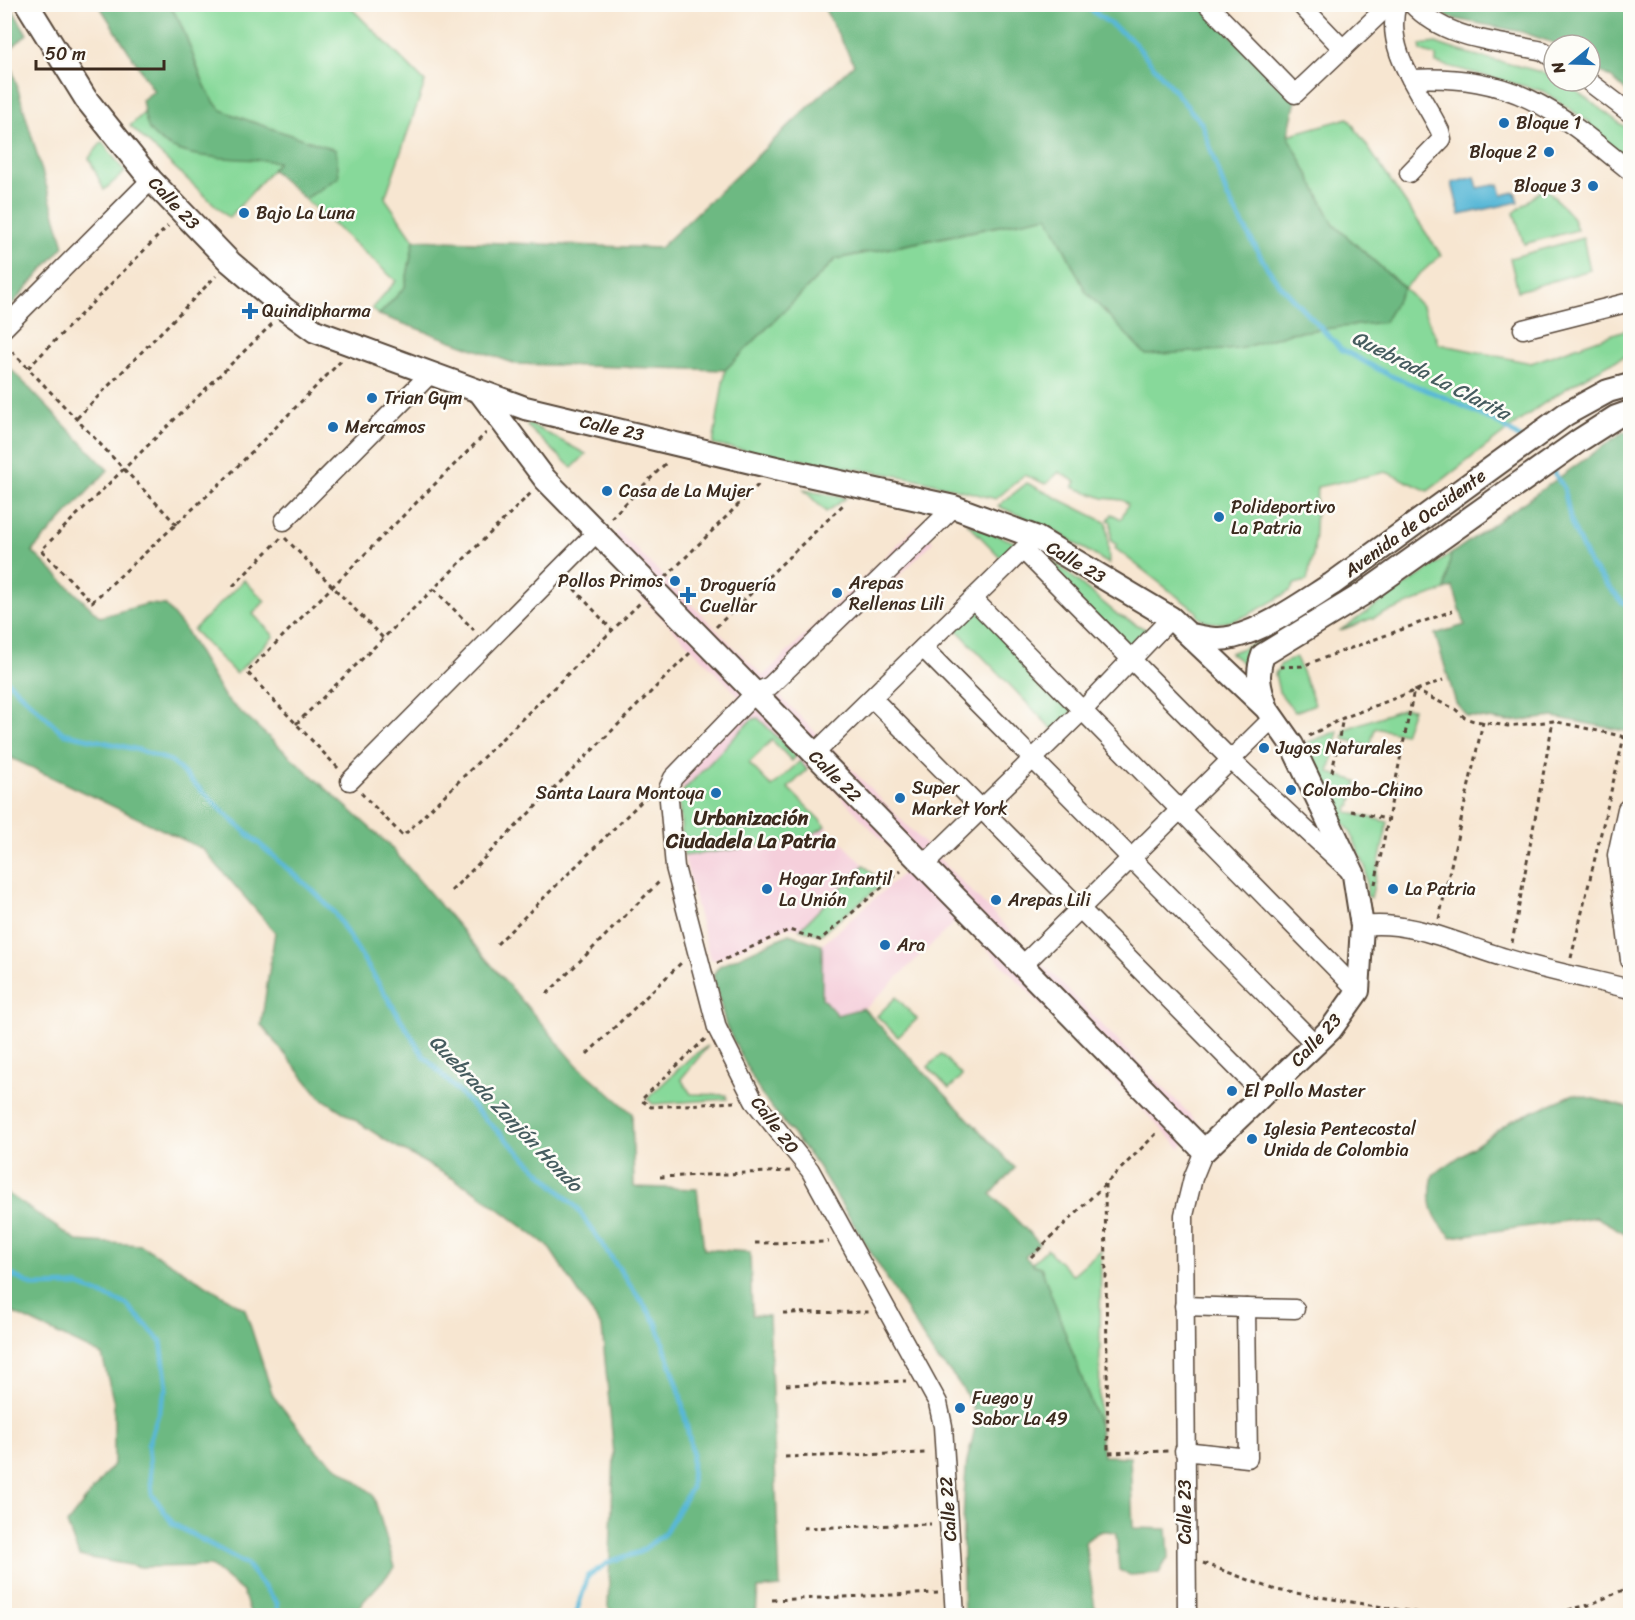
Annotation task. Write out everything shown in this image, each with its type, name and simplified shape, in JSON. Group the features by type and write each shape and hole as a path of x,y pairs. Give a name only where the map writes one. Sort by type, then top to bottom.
{"main road":[{"name":"Calle 23","path":"27,4 86,99 151,180 230,262 286,310 315,331 525,408 862,488 954,507 1171,618 1191,635 1270,713 1292,745 1354,875 1362,926 1358,991 1331,1029 1204,1151"},
{"name":"Avenida de Occidente","path":"1191,635 1213,639 1232,637 1278,617 1332,584 1566,414 1608,391 1630,385"},
{"name":"Calle 22","path":"479,391 545,479 1204,1151"},
{"path":"505,428 516,414 525,408"},
{"name":"Avenida de Occidente","path":"1258,669 1263,655 1277,644 1336,612 1580,440 1616,417 1630,412"},
{"path":"1258,669 1270,713"}],"street":[{"path":"1208,4 1294,94 1390,4"},
{"path":"1300,4 1343,49"},
{"path":"1398,4 1392,21 1396,44 1442,139 1409,173"},
{"path":"1412,4 1425,18 1448,32 1542,51"},
{"path":"1411,79 1449,77 1474,81 1540,103 1581,130 1630,171"},
{"path":"1602,91 1630,112"},
{"path":"4,328 151,180"},
{"path":"1523,329 1630,302"},
{"path":"284,520 430,374"},
{"path":"668,789 673,778 755,693 770,686 954,507"},
{"path":"350,781 597,532"},
{"path":"813,754 1029,544 1133,660 1231,760 1354,875"},
{"path":"973,598 1358,991"},
{"path":"920,861 981,811 1133,660 1171,618"},
{"path":"923,648 1315,1044"},
{"path":"872,698 981,811 1081,908 1263,1094"},
{"path":"1022,966 1231,760 1270,713"},
{"name":"Calle 20","path":"668,789 675,867 717,1028 754,1101 810,1170 938,1403"},
{"path":"1627,809 1617,855 1620,895 1629,922 1630,960"},
{"path":"1362,926 1383,923 1436,935 1509,959 1567,974 1627,986 1630,967"},
{"name":"Calle 23","path":"1187,1616 1184,1215 1193,1178 1204,1151"},
{"path":"1184,1306 1295,1309"},
{"path":"1184,1451 1248,1458 1246,1308"},
{"name":"Calle 22","path":"938,1403 944,1426 955,1616"}],"path":[{"path":"28,368 182,212"},
{"path":"76,418 230,262"},
{"path":"286,310 125,472 41,550 92,602 177,525 355,346"},
{"path":"4,344 177,525"},
{"path":"505,428 333,587 247,672 403,836 776,468"},
{"path":"597,532 683,446"},
{"path":"296,724 545,479"},
{"path":"451,891 703,640 862,488"},
{"path":"233,586 283,536 383,638"},
{"path":"559,572 612,630"},
{"path":"434,589 488,644"},
{"path":"1258,669 1302,666 1452,611"},
{"path":"1292,745 1343,718 1443,680"},
{"path":"1414,690 1455,709 1465,718 1508,726 1553,721 1630,738"},
{"path":"1359,902 1370,906 1390,820 1414,690"},
{"path":"1332,772 1343,718"},
{"path":"1509,959 1553,721"},
{"path":"1436,935 1483,722"},
{"path":"1567,974 1624,737"},
{"path":"497,944 656,787 668,789"},
{"path":"1351,811 1390,820"},
{"path":"702,970 789,930 820,940 920,861"},
{"path":"547,994 675,867"},
{"path":"587,1054 696,948"},
{"path":"717,1028 641,1100 651,1107 754,1101"},
{"path":"1031,1257 1173,1118"},
{"path":"660,1177 810,1170"},
{"path":"1105,1184 1108,1453 1184,1451"},
{"path":"755,1243 849,1241"},
{"path":"783,1313 888,1312"},
{"path":"786,1385 926,1380"},
{"path":"785,1457 944,1452"},
{"path":"803,1528 948,1523"},
{"path":"1185,1555 1276,1590 1439,1616"},
{"path":"1542,1616 1589,1605 1630,1587"},
{"path":"772,1600 955,1592"}],"shaded area":[{"path":"917,526 933,542 779,695 1202,1127 1180,1148 958,919 868,1006 837,1016 822,998 822,945 909,868 811,766 807,770 758,718 751,720 684,790 666,770 739,696 596,551 618,531 763,676"},
{"name":"Hogar Infantil La Unión","path":"826,826 864,865 859,873 800,929 788,927 716,960 710,959 684,856 803,840"}],"green space":[{"path":"9,4 27,34 7,52 64,246 5,312 4,5"},
{"path":"822,4 1201,5 1296,100 1288,135 1334,225 1404,288 1384,322 1290,333 1239,349 1146,355 1086,292 1048,216 836,259 725,370 516,364 379,315 405,287 414,240 660,248 854,64"},
{"path":"99,5 169,5 183,30 204,84 219,108 254,123 336,150 339,177 305,199 272,170 278,162 210,157 177,150 162,142 148,128 142,100 154,91"},
{"path":"169,5 348,5 425,82 385,198 414,240 405,287 379,315 372,308 396,281 305,199 338,177 336,150 254,123 219,108 204,84 183,30"},
{"path":"1429,5 1630,5 1630,95 1612,78 1602,73 1602,33 1542,33 1542,39 1522,32 1450,18"},
{"path":"1436,43 1465,53 1542,72 1542,91 1436,63 1436,56 1421,51 1420,45"},
{"path":"1546,93 1579,93 1630,131 1630,162 1587,129 1590,123"},
{"path":"145,112 149,129 279,162 229,218 130,126"},
{"path":"1348,118 1441,255 1404,288 1334,225 1288,135"},
{"path":"102,142 125,172 104,190 89,158"},
{"path":"1545,187 1573,218 1577,230 1524,244 1514,213"},
{"path":"1048,216 1086,292 1239,349 1290,333 1384,321 1404,288 1422,307 1439,344 1531,363 1630,328 1630,354 1576,382 1501,435 1428,491 1386,472 1317,487 1314,550 1307,581 1295,584 1290,591 1233,621 1209,622 1198,617 1197,612 1115,548 1117,545 1111,541 1111,522 1108,520 1112,514 1121,519 1128,504 1122,500 1103,498 1073,487 1076,482 1059,472 1046,484 1024,475 996,499 917,479 713,445 725,370 836,259"},
{"path":"1583,238 1590,270 1518,291 1510,258"},
{"path":"4,362 108,470 32,551 100,617 147,604 165,605 184,628 225,698 388,844 577,1065 632,1113 634,1187 697,1189 704,1249 750,1252 752,1315 769,1316 780,1587 758,1589 756,1615 615,1615 608,1607 614,1455 602,1328 548,1246 475,1191 390,1143 320,1097 261,1025 275,932 203,849 5,755"},
{"path":"528,423 586,454 572,468 527,426"},
{"path":"1630,431 1630,732 1554,717 1509,722 1467,716 1456,703 1435,634 1465,625 1453,587 1445,590 1451,554 1622,433"},
{"path":"1027,483 1107,523 1109,564 1055,531 998,506"},
{"path":"804,490 846,498 826,512"},
{"path":"1440,517 1441,519 1340,597 1255,648 1244,664 1230,653 1287,627 1314,611"},
{"path":"967,523 1022,545 1005,562"},
{"path":"1031,549 1061,567 1118,615 1155,634 1132,656"},
{"path":"1451,554 1445,590 1339,631"},
{"path":"244,580 265,601 253,614 274,636 236,674 193,630"},
{"path":"975,606 1075,709 1053,730 954,627"},
{"path":"1296,657 1315,704 1295,712 1279,692 1275,674 1281,664"},
{"path":"1405,708 1413,709 1404,734 1375,728 1370,746 1343,739 1345,729"},
{"path":"758,718 796,756 792,761 772,740 749,763 772,787 800,761 807,770 788,788 826,826 803,840 684,856 679,803 684,790 751,720"},
{"path":"1338,731 1329,773 1357,781 1351,806 1348,807 1347,812 1388,822 1371,898 1367,896 1366,869 1351,833 1331,804 1306,743"},
{"path":"864,865 883,884 820,935 800,929"},
{"path":"789,934 822,945 822,998 837,1015 863,1008 1015,1168 991,1194 1039,1243 1025,1257 1034,1265 1041,1267 1099,1425 1103,1456 1130,1457 1133,1528 1167,1529 1169,1556 1159,1573 1130,1575 1119,1570 1116,1533 1099,1532 1085,1542 1096,1615 964,1615 965,1487 967,1463 975,1426 971,1404 955,1378 937,1360 818,1166 761,1094 726,1026 713,975 719,966"},
{"path":"896,997 917,1019 898,1037 877,1016"},
{"path":"708,1046 681,1079 691,1094 726,1095 727,1099 653,1104 647,1099 692,1056"},
{"path":"941,1054 962,1076 949,1089 928,1067"},
{"path":"1574,1094 1630,1108 1630,1236 1596,1217 1452,1237 1439,1223 1432,1209 1430,1193 1433,1175 1511,1121"},
{"path":"4,1191 77,1241 141,1245 245,1309 273,1396 317,1451 373,1494 395,1567 354,1615 251,1615 243,1592 211,1566 141,1567 79,1556 67,1524 114,1463 114,1403 102,1355 5,1309"},
{"path":"1047,1249 1072,1275 1101,1250 1099,1425 1041,1268 1032,1263"}],"water":[{"path":"1475,177 1478,188 1499,184 1502,195 1515,192 1518,202 1460,215 1452,183"}],"waterway":[{"name":"Quebrada La Clarita","path":"1083,4 1132,40 1202,124 1227,196 1266,266 1279,284 1341,349 1389,375 1451,400 1501,425 1521,439"},
{"name":"Quebrada La Clarita","path":"1551,468 1564,488 1571,523 1590,565 1622,602 1630,605"},
{"name":"Quebrada Zanjón Hondo","path":"4,678 63,733 139,750 171,761 231,819 312,890 334,912 423,1055 577,1208 656,1322 679,1389 692,1451 691,1488 664,1534 640,1552 611,1561 588,1576 575,1616"},
{"path":"4,1271 34,1286 77,1285 126,1304 161,1341 167,1387 148,1445 152,1494 173,1524 246,1564 277,1603 278,1616"}],"place":[{"name":"Bloque 1","path":"1504,123"},
{"name":"Bloque 2","path":"1549,152"},
{"name":"Bloque 3","path":"1593,186"},
{"name":"Bajo La Luna","path":"244,213"},
{"name":"Quindipharma","path":"250,311"},
{"name":"Trian Gym","path":"372,398"},
{"name":"Mercamos","path":"333,427"},
{"name":"Casa de La Mujer","path":"607,491"},
{"name":"Polideportivo La Patria","path":"1219,517"},
{"name":"Pollos Primos","path":"675,581"},
{"name":"Arepas Rellenas Lili","path":"837,593"},
{"name":"Droguería Cuellar","path":"688,595"},
{"name":"Jugos Naturales","path":"1264,748"},
{"name":"Colombo-Chino","path":"1291,790"},
{"name":"Santa Laura Montoya","path":"716,793"},
{"name":"Super Market York","path":"900,798"},
{"name":"Hogar Infantil La Unión","path":"767,889"},
{"name":"La Patria","path":"1393,889"},
{"name":"Arepas Lili","path":"996,900"},
{"name":"Ara","path":"885,945"},
{"name":"El Pollo Master","path":"1232,1091"},
{"name":"Iglesia Pentecostal Unida de Colombia","path":"1252,1139"},
{"name":"Fuego y Sabor La 49","path":"960,1408"}],"district":[{"name":"Urbanización Ciudadela La Patria","path":"751,830"}]}
